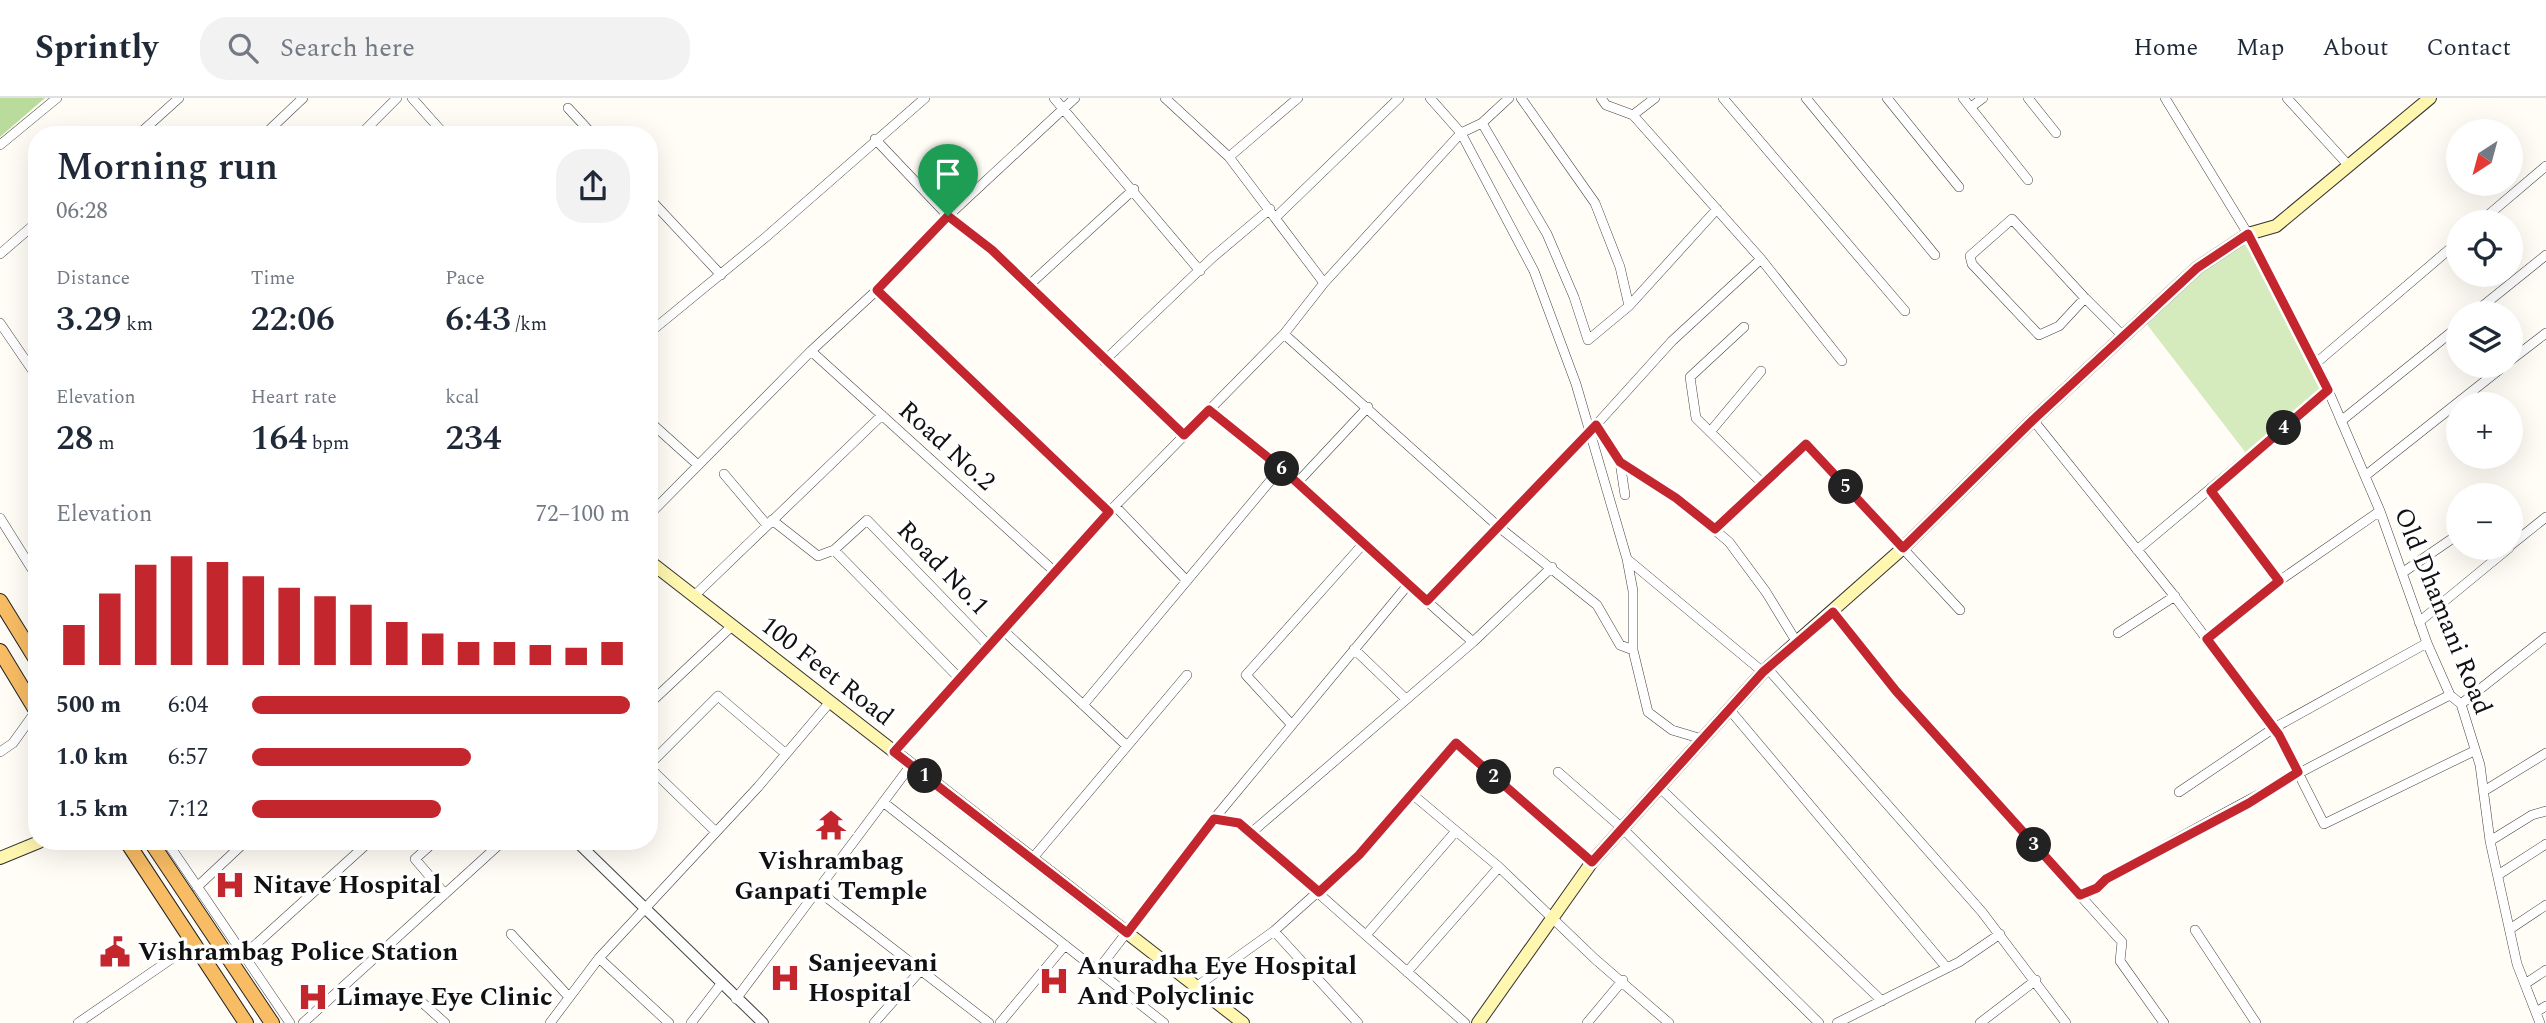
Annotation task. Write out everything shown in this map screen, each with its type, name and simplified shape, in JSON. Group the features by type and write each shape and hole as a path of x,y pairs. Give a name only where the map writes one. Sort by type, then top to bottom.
{"highway":[{"path":"0,601 28,646"},
{"path":"0,651 28,696"},
{"path":"132,850 246,1023"},
{"path":"155,850 272,1023"}],"main road":[{"path":"1478,1023 1592,862 1765,670 1903,548 2033,420 2197,268 2248,234 2276,226 2430,98"},
{"name":"100 Feet Road","path":"658,568 1243,1023"},
{"path":"0,858 28,847"}],"street":[{"path":"0,145 57,98"},
{"path":"148,126 179,98"},
{"path":"273,126 303,98"},
{"path":"369,126 397,98"},
{"path":"412,98 437,126"},
{"path":"658,326 721,275 925,98"},
{"path":"1054,98 1200,271"},
{"path":"658,506 811,351 877,290 948,216 1075,98"},
{"path":"1229,158 1298,98"},
{"path":"1104,361 1200,271 1273,213 1399,98"},
{"path":"1430,98 1461,132 1534,271 1576,384 1588,433 1627,559 1633,591 1633,650 1648,712 1672,730 1702,739"},
{"path":"894,752 1112,509 1284,334 1324,283 1461,132 1482,123 1508,98"},
{"path":"1521,98 1595,203 1620,267 1629,306"},
{"path":"1601,98 1606,105 1633,115 1761,260 1842,361"},
{"path":"1633,115 1656,98"},
{"path":"1723,98 1905,311"},
{"path":"1806,98 1935,255"},
{"path":"1887,98 1959,187"},
{"path":"1963,98 2028,180"},
{"path":"1971,107 1983,98"},
{"path":"2028,98 2056,133"},
{"name":"Old Dhamani Road","path":"2165,98 2248,234 2328,390 2380,512 2427,643 2450,695 2462,704 2480,765 2490,841 2510,929 2525,984 2540,1023"},
{"path":"2287,98 2349,166"},
{"path":"1167,99 1229,158 1324,283"},
{"path":"568,108 585,126"},
{"path":"1482,123 1547,234 1574,297 1588,340 1629,306 1717,209"},
{"path":"876,139 948,216 992,250 1104,361 1184,435"},
{"path":"2494,210 2546,166"},
{"path":"1028,286 1134,190"},
{"path":"658,210 721,275"},
{"path":"2084,297 2012,219 1970,256 1972,264 2039,335 2059,326 2085,298 2123,336"},
{"path":"0,254 28,230"},
{"path":"2315,364 2446,252"},
{"path":"2489,301 2546,255"},
{"path":"1427,601 1500,527 1672,341 1761,260"},
{"path":"877,290 1187,580"},
{"path":"0,323 28,364"},
{"path":"1744,327 1690,377 1696,418 1763,484"},
{"path":"2523,351 2546,333"},
{"path":"1284,334 1500,527 1597,605 1620,645 1633,650"},
{"path":"2341,421 2446,336"},
{"name":"Road No.2","path":"811,351 1055,572"},
{"path":"1710,432 1761,371"},
{"path":"2365,476 2489,378"},
{"path":"2137,550 2211,491 2328,390"},
{"path":"1297,484 1368,407"},
{"path":"1209,410 1281,468 1364,543 1406,586 1473,642"},
{"path":"694,596 882,415"},
{"path":"2033,420 2175,596 2274,728 2324,824 2474,751"},
{"path":"1596,425 1620,462 1676,498 1729,542 1766,592 1796,641"},
{"path":"658,429 698,465"},
{"path":"1715,529 1806,444 1959,610"},
{"path":"1620,462 1625,495"},
{"path":"1083,705 1281,468"},
{"path":"724,474 770,523 818,556 834,550 960,679"},
{"path":"2211,491 2279,581"},
{"path":"2207,639 2279,581 2380,512"},
{"path":"2523,536 2546,517"},
{"path":"0,518 28,563"},
{"name":"Road No.1","path":"834,550 867,520 989,646"},
{"path":"1292,725 1246,675 1364,543"},
{"path":"2402,573 2446,543"},
{"path":"1627,559 1765,670 2000,934 2064,1022"},
{"path":"2419,622 2494,560"},
{"path":"1251,833 1473,642 1552,567"},
{"path":"1097,971 1214,819 1406,586"},
{"path":"2118,634 2175,596"},
{"path":"1833,612 1896,691 2122,942 2120,961 2164,1023"},
{"path":"658,696 732,626"},
{"path":"1003,630 1127,746"},
{"path":"2462,704 2546,637"},
{"path":"2179,792 2274,728 2427,643"},
{"path":"1354,649 1406,699"},
{"path":"1032,859 1187,675"},
{"path":"2080,895 2249,803 2298,772 2450,695"},
{"path":"658,757 718,696 786,754"},
{"path":"550,1023 599,958 716,832 830,702"},
{"path":"1729,709 1947,968"},
{"path":"0,752 13,743 28,723"},
{"path":"1196,986 1274,931 1359,855 1456,743 1592,862"},
{"path":"2484,791 2546,753"},
{"path":"736,999 911,765"},
{"path":"1558,772 1622,828 1819,1023"},
{"path":"658,775 716,832"},
{"path":"1659,787 1882,1001"},
{"path":"1412,794 1499,867 1595,959 1623,980 1669,1023"},
{"path":"883,802 1164,1023"},
{"path":"2490,841 2532,815 2546,811"},
{"path":"1214,819 1239,823 1465,1023"},
{"path":"1366,935 1456,831"},
{"path":"2498,875 2546,844"},
{"path":"172,850 290,1023"},
{"path":"197,887 236,850"},
{"path":"244,955 360,850"},
{"path":"425,850 415,859 445,894"},
{"path":"303,1023 493,850"},
{"path":"585,850 763,1023"},
{"path":"1407,972 1499,867"},
{"path":"817,890 989,1023"},
{"path":"2510,929 2546,905"},
{"path":"2195,930 2256,1023"},
{"path":"1274,931 1358,1023"},
{"path":"510,934 569,997"},
{"path":"1837,1023 1947,968 2000,934"},
{"path":"78,1023 193,944"},
{"path":"1000,1023 1065,945"},
{"path":"599,958 669,1023"},
{"path":"2525,984 2546,970"},
{"path":"874,1023 921,971"},
{"path":"1587,1023 1623,980"},
{"path":"1980,1023 2036,980"},
{"path":"691,1023 722,985"},
{"path":"433,1023 416,997 445,1023"},
{"path":"2536,1012 2546,1006"}],"green space":[{"path":"0,98 45,98 0,137"},
{"path":"2248,234 2328,390 2249,457 2142,318"}],"place":[{"name":"Vishrambag Ganpati Temple","path":"831,825"},
{"name":"Nitave Hospital","path":"230,885"},
{"name":"Vishrambag Police Station","path":"115,952"},
{"name":"Sanjeevani Hospital","path":"785,978"},
{"name":"Anuradha Eye Hospital And Polyclinic","path":"1054,981"},
{"name":"Limaye Eye Clinic","path":"313,997"}],"route":[{"path":"948,216 992,250 1104,361 1184,435 1209,410 1281,468 1380,558 1406,586 1427,601 1596,425 1620,462 1676,498 1715,529 1806,444 1903,548 2033,420 2197,268 2248,234 2328,390 2211,491 2279,581 2207,639 2279,735 2298,772 2249,803 2151,853 2106,879 2097,888 2080,895 1896,691 1833,612 1763,672 1592,862 1456,743 1359,855 1319,892 1239,823 1214,819 1127,933 894,752 1109,512 877,290 948,216"}]}
